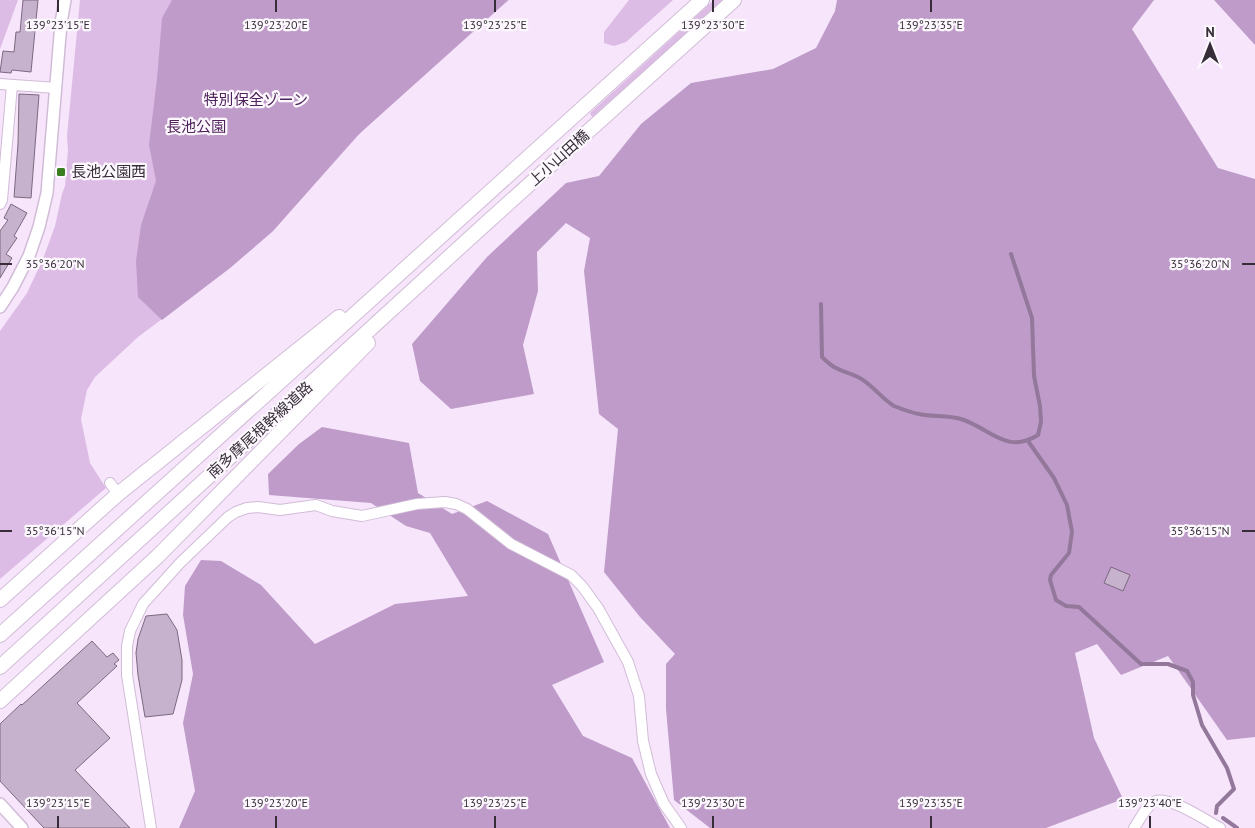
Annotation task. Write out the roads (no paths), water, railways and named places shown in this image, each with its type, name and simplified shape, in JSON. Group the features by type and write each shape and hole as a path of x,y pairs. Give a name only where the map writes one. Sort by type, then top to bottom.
{"main road":[{"name":"上小山田橋","path":"507,176 702,0"},
{"name":"上小山田橋","path":"521,192 734,0"},
{"name":"南多摩尾根幹線道路","path":"0,635 292,373 507,176"},
{"name":"南多摩尾根幹線道路","path":"0,667 521,192"},
{"path":"0,701 158,556 482,227"},
{"path":"0,600 114,488 432,244"}],"street":[{"path":"0,307 29,256 39,227 47,193 61,23 65,0"},
{"path":"0,84 56,88"},
{"path":"0,204 2,200 12,85"},
{"path":"152,828 126,659 130,631 143,604 149,597 180,563 228,517 247,508 258,507 280,510 316,505 332,511 362,516 432,502 456,504 467,510 511,544 571,574 582,586 598,608 628,662 639,696 643,741 651,774 664,804 681,828"},
{"path":"1134,828 1148,807 1157,801 1165,801 1180,807 1220,828"},
{"path":"0,804 22,828"}],"waterway":[{"path":"821,304 822,357 839,370 863,380 894,406 919,414 961,419 1007,441 1027,440 1038,435 1041,422 1040,406 1034,376 1032,318 1011,254"},
{"path":"1028,441 1054,478 1067,505 1072,532 1069,553 1051,575 1050,580 1056,600 1066,606 1079,607 1141,664 1168,664 1187,671 1193,682 1193,695 1202,725 1227,768 1234,789 1217,806 1216,813"},
{"path":"1223,818 1237,828"}],"place":[{"name":"長池公園西","path":"61,172"}],"park label":[{"name":"特別保全ゾーン","path":"256,100"},
{"name":"長池公園","path":"196,127"}]}
